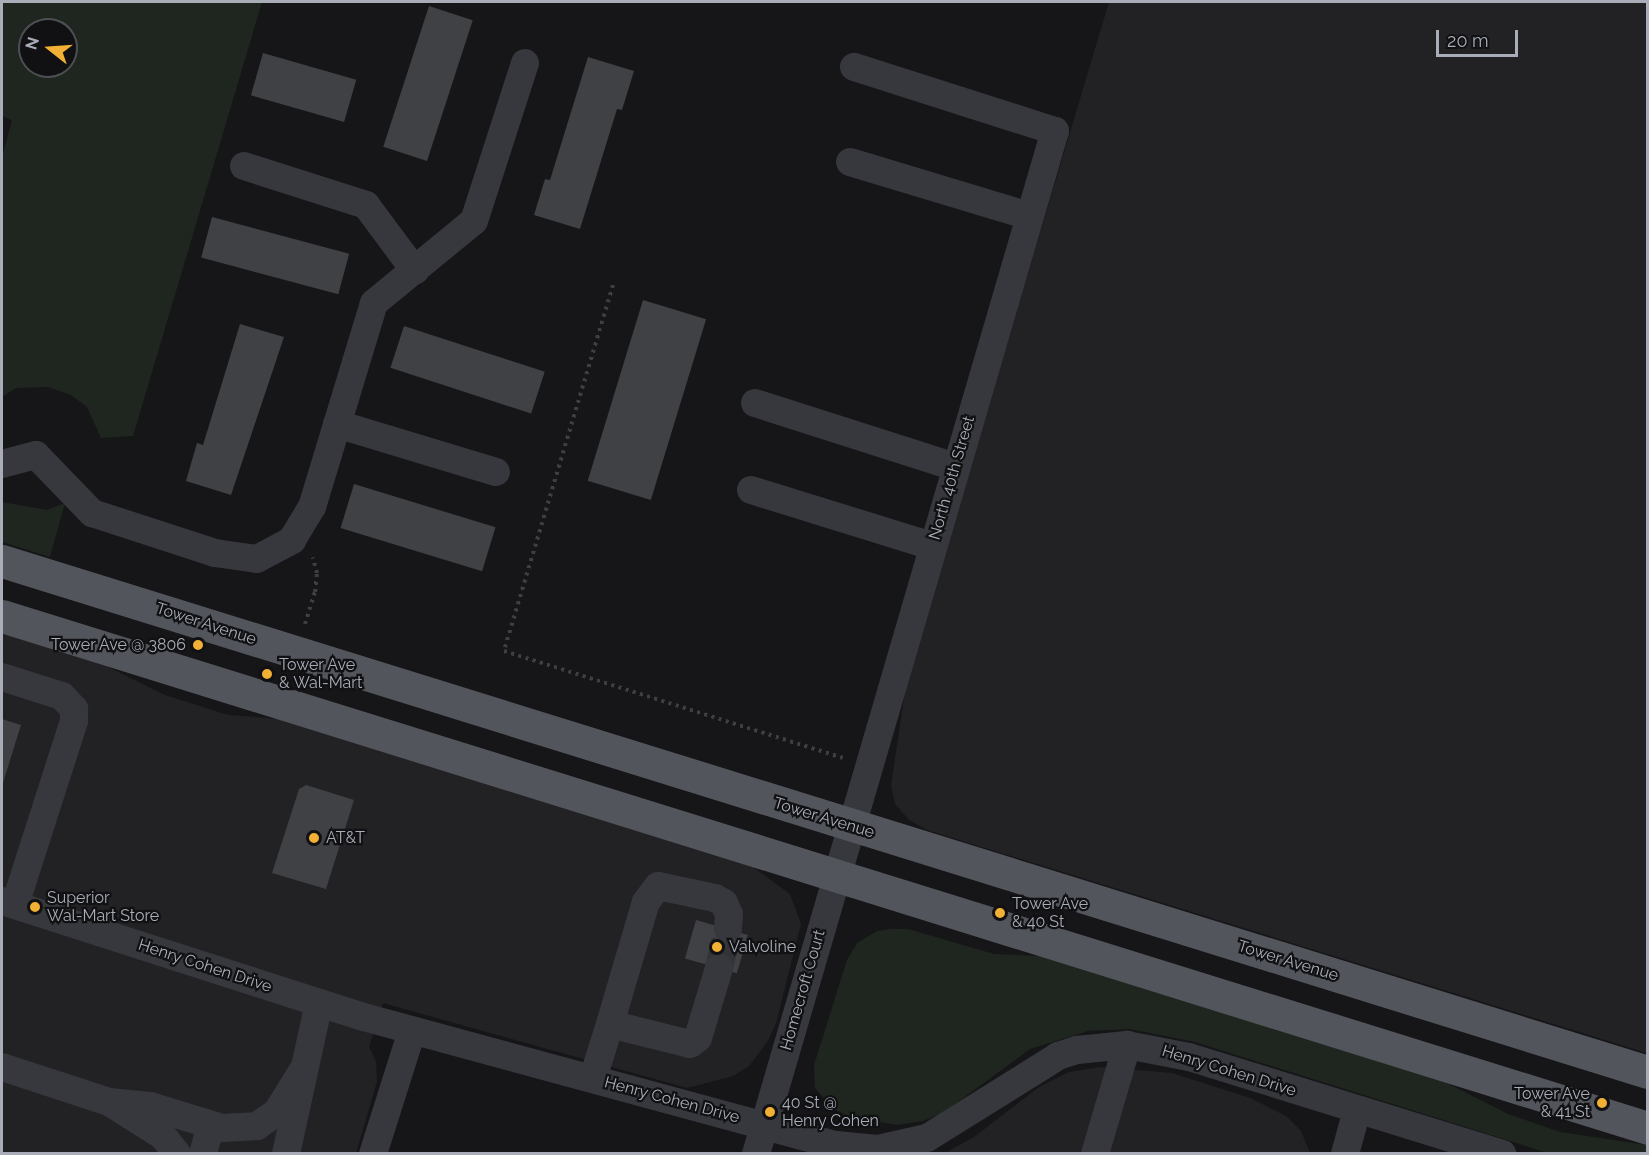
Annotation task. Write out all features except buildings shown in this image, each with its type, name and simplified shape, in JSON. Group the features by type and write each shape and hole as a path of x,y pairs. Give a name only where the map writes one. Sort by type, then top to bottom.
{"main road":[{"name":"Tower Avenue","path":"2,561 1647,1072"},
{"path":"2,616 1647,1128"}],"street":[{"path":"2,464 36,455 92,513 215,553 257,559 292,540 312,507 374,303 474,221 525,63"},
{"name":"North 40th Street","path":"851,826 1055,131 854,67"},
{"path":"850,162 1029,216"},
{"path":"244,166 366,206 414,271"},
{"path":"754,403 955,467"},
{"path":"337,424 496,472"},
{"path":"751,490 932,546"},
{"path":"2,677 62,696 74,710 74,721 43,818 8,903"},
{"path":"2,694 61,717 44,780 43,818"},
{"name":"Homecroft Court","path":"756,1154 851,826"},
{"path":"593,1078 646,902 658,886 715,898 729,914 728,929"},
{"name":"Henry Cohen Drive","path":"8,903 412,1031 849,1147 901,1146 950,1127 1058,1056 1077,1050 1127,1046 1159,1048 1502,1154"},
{"path":"610,1024 690,1044 698,1038 719,968"},
{"path":"286,1154 319,1003"},
{"path":"373,1154 412,1031"},
{"path":"1095,1154 1127,1046"},
{"path":"2,1067 109,1102 150,1106 211,1125 238,1129 268,1121 303,1070"},
{"path":"109,1102 154,1129 177,1154"},
{"path":"1345,1154 1357,1110"},
{"path":"203,1154 211,1125"}],"path":[{"path":"613,285 504,651 843,758"},
{"path":"292,540 307,549 317,573 304,627"}],"shaded area":[{"path":"2,2 262,2 133,436 101,438 87,407 71,395 48,387 16,388 2,397 2,157 12,120 2,116"},
{"path":"1109,2 1647,2 1647,1053 927,830 909,820 895,804 891,786 907,678"},
{"path":"2,502 47,510 65,503 50,557 2,542"},
{"path":"2,633 104,665 165,695 228,715 281,719 753,867 790,894 801,924 776,1023 768,1041 749,1066 733,1076 687,1088 383,1003 369,1047 376,1061 377,1082 356,1153 2,1153"},
{"path":"908,929 994,954 1041,956 1443,1081 1508,1114 1560,1132 1647,1145 1647,1153 1548,1153 1195,1042 1129,1029 1088,1031 1030,1049 943,1113 923,1121 897,1125 848,1116 834,1109 815,1088 814,1065 847,960 857,943 877,931"},
{"path":"1101,1067 1172,1073 1250,1098 1286,1116 1301,1131 1310,1153 943,1154 974,1137 1039,1087 1069,1072"}],"tunnel":[{"path":"719,968 728,929"}],"place":[{"name":"Tower Ave @ 3806","path":"198,645"},
{"name":"Tower Ave & Wal-Mart","path":"267,674"},
{"name":"AT&T","path":"314,838"},
{"name":"Superior Wal-Mart Store","path":"35,907"},
{"name":"Tower Ave & 40 St","path":"1000,913"},
{"name":"Valvoline","path":"717,947"},
{"name":"Tower Ave & 41 St","path":"1602,1103"},
{"name":"40 St @ Henry Cohen","path":"770,1112"}]}
